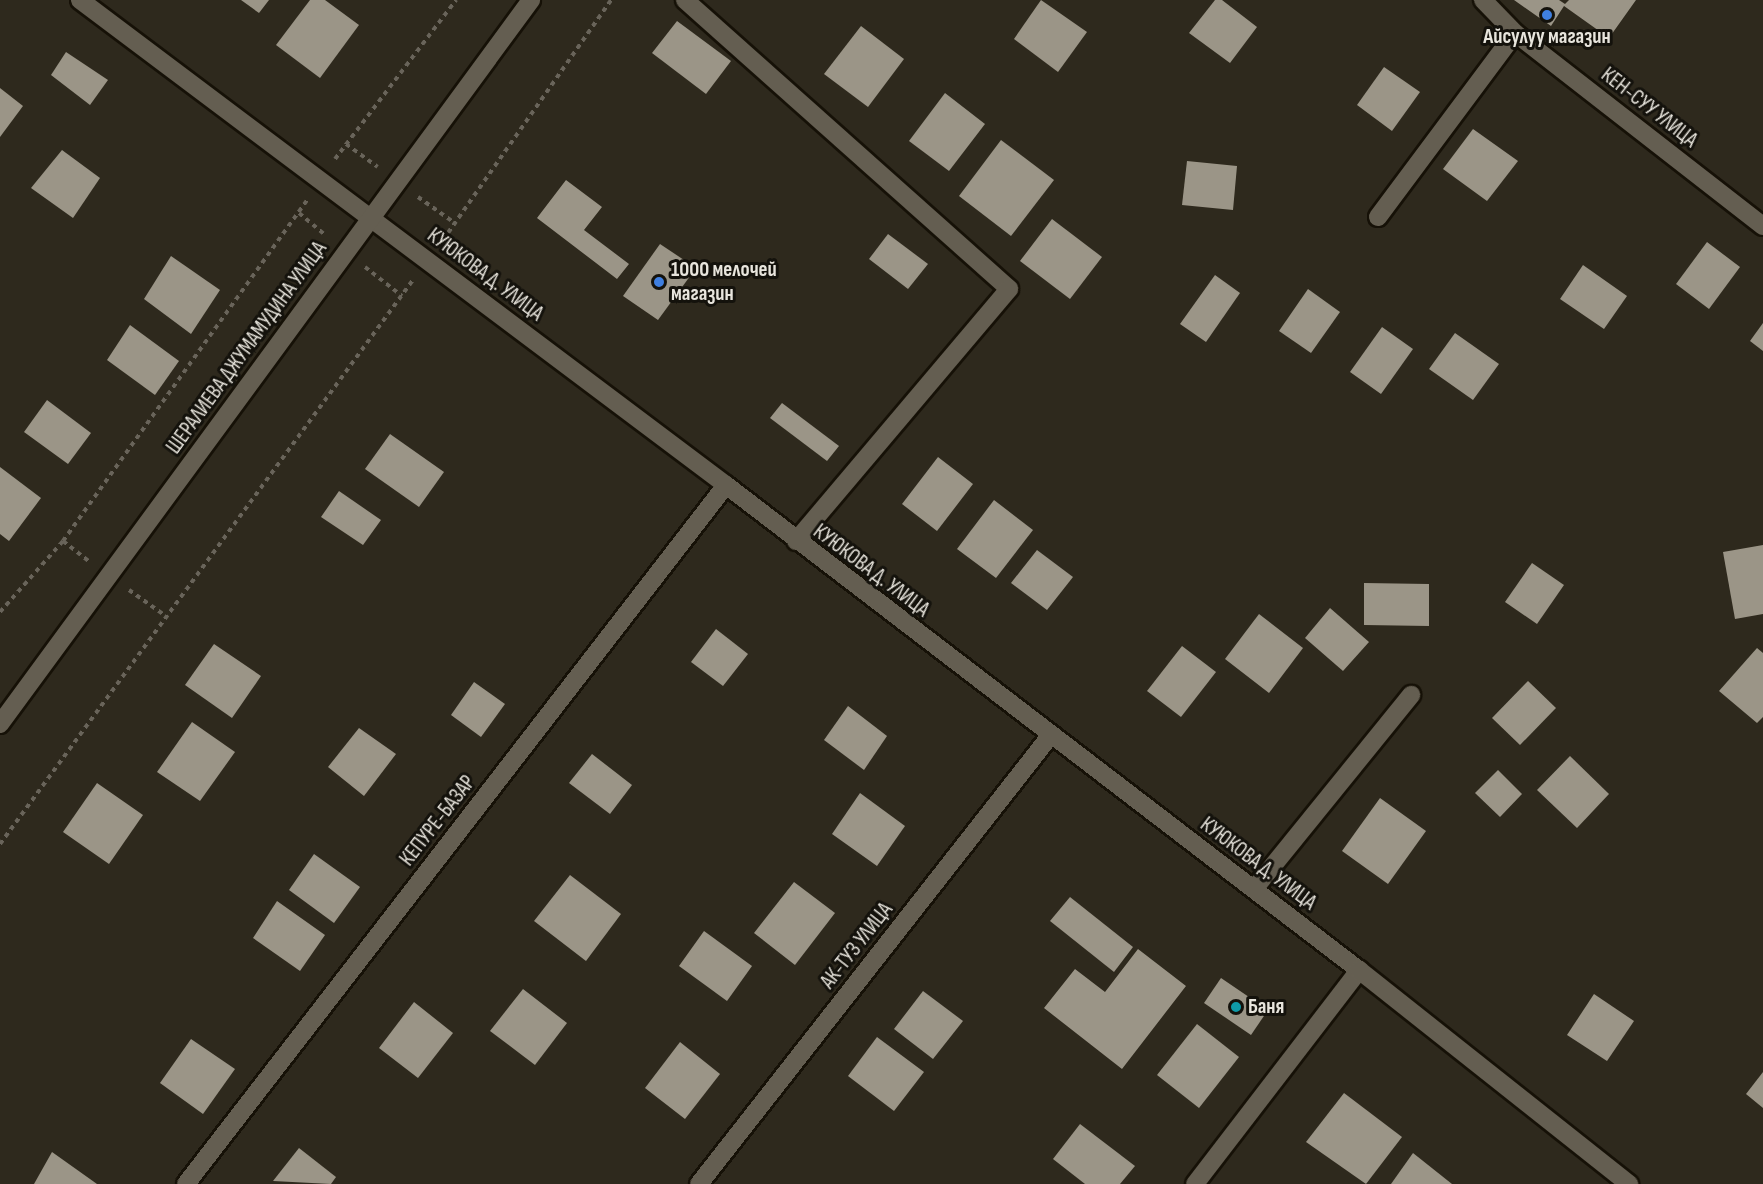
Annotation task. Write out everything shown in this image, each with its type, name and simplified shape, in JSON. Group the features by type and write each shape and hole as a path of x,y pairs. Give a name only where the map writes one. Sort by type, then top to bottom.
{"street":[{"name":"КУЮКОВА Д. УЛИЦА","path":"80,0 726,485 1050,736 1359,970 1629,1184"},
{"name":"ШЕРАЛИЕВА ДЖУМАМУДИНА УЛИЦА","path":"0,723 531,0"},
{"path":"685,0 1009,289 796,541"},
{"name":"КЕН-СУУ УЛИЦА","path":"1483,0 1515,33 1763,226"},
{"path":"1378,217 1515,33"},
{"name":"КЕПУРЕ-БАЗАР","path":"186,1184 726,485"},
{"path":"1254,889 1411,695"},
{"name":"АК-ТУЗ УЛИЦА","path":"699,1184 1050,736"},
{"path":"1195,1184 1359,970"}],"path":[{"path":"0,612 63,541 320,179 456,0"},
{"path":"0,844 427,260 611,0"}],"building":[{"path":"241,0 269,0 259,13"},
{"path":"310,0 325,0 359,25 320,78 276,45"},
{"path":"1041,0 1087,32 1058,72 1014,39"},
{"path":"1215,0 1222,0 1257,27 1230,63 1189,33"},
{"path":"1514,0 1559,0 1565,4 1569,0 1636,0 1609,38 1564,6 1551,26"},
{"path":"677,21 731,61 706,94 652,53"},
{"path":"861,26 904,59 868,107 824,74"},
{"path":"66,52 108,80 90,105 51,75"},
{"path":"1384,67 1420,92 1392,131 1357,105"},
{"path":"0,88 23,106 0,137"},
{"path":"945,93 985,124 949,171 909,141"},
{"path":"1473,129 1518,161 1487,201 1443,169"},
{"path":"1001,140 1054,180 1011,236 959,196"},
{"path":"62,150 100,178 73,218 31,188"},
{"path":"1187,161 1237,166 1233,210 1182,205"},
{"path":"566,180 602,207 584,230 629,264 617,279 537,218"},
{"path":"1052,219 1102,257 1070,299 1020,261"},
{"path":"888,234 928,264 908,289 869,259"},
{"path":"1707,242 1740,267 1709,309 1676,284"},
{"name":"1000 мелочей магазин","path":"660,244 696,268 658,320 623,296"},
{"path":"171,256 220,290 191,334 144,299"},
{"path":"1583,265 1627,296 1604,329 1560,299"},
{"path":"1215,275 1240,293 1206,342 1180,324"},
{"path":"1308,289 1340,312 1311,353 1279,331"},
{"path":"1763,323 1763,351 1750,341"},
{"path":"130,325 179,361 155,395 107,360"},
{"path":"1382,327 1413,349 1381,394 1350,372"},
{"path":"1455,333 1499,364 1473,400 1429,369"},
{"path":"47,400 91,433 68,464 24,432"},
{"path":"782,403 839,446 827,461 770,418"},
{"path":"390,434 444,472 419,507 365,469"},
{"path":"938,457 973,484 937,531 902,504"},
{"path":"0,467 41,498 9,541 0,534"},
{"path":"339,491 381,520 363,545 321,517"},
{"path":"994,500 1033,530 996,578 957,549"},
{"path":"1763,545 1763,614 1735,619 1723,552"},
{"path":"1037,550 1073,577 1047,610 1011,583"},
{"path":"1532,563 1564,585 1537,624 1505,602"},
{"path":"1364,583 1429,584 1429,626 1364,625"},
{"path":"1330,608 1369,642 1343,671 1305,638"},
{"path":"1259,614 1303,648 1269,693 1225,659"},
{"path":"716,629 748,654 723,686 691,662"},
{"path":"214,644 261,676 232,718 185,685"},
{"path":"1182,646 1216,672 1181,717 1147,691"},
{"path":"1757,648 1763,653 1763,717 1757,723 1719,691"},
{"path":"1528,681 1556,708 1520,745 1492,718"},
{"path":"474,682 505,704 481,737 451,715"},
{"path":"848,706 887,736 864,770 824,740"},
{"path":"192,722 235,752 200,801 157,772"},
{"path":"359,728 396,754 364,796 328,767"},
{"path":"592,754 632,785 610,814 569,783"},
{"path":"1570,756 1609,794 1577,828 1537,790"},
{"path":"1498,770 1522,794 1500,817 1475,793"},
{"path":"97,783 143,815 109,864 63,832"},
{"path":"860,793 905,826 877,866 832,834"},
{"path":"1380,798 1426,831 1388,884 1342,851"},
{"path":"314,854 360,887 334,923 289,890"},
{"path":"570,875 621,914 586,961 534,921"},
{"path":"794,882 835,913 795,965 754,933"},
{"path":"1070,897 1133,947 1114,972 1050,921"},
{"path":"277,901 325,935 300,971 253,938"},
{"path":"704,931 752,966 727,1001 679,966"},
{"path":"1138,949 1186,986 1122,1069 1044,1008 1075,969 1105,992"},
{"name":"Баня","path":"1221,978 1268,1010 1251,1035 1204,1003"},
{"path":"523,989 567,1023 535,1065 490,1031"},
{"path":"923,991 963,1021 933,1059 894,1029"},
{"path":"1594,994 1634,1021 1607,1061 1567,1035"},
{"path":"414,1002 453,1033 418,1078 379,1048"},
{"path":"1197,1024 1239,1057 1199,1108 1157,1075"},
{"path":"877,1037 924,1072 894,1111 848,1076"},
{"path":"191,1039 235,1069 203,1114 160,1083"},
{"path":"680,1042 720,1074 685,1119 645,1088"},
{"path":"1763,1072 1763,1108 1746,1094"},
{"path":"1344,1093 1402,1137 1366,1184 1306,1142"},
{"path":"1080,1124 1135,1166 1120,1184 1085,1184 1053,1159"},
{"path":"299,1148 336,1177 331,1184 273,1181"},
{"path":"52,1152 97,1184 34,1184"},
{"path":"1413,1153 1452,1184 1391,1184"}],"place":[{"name":"Айсулуу магазин","path":"1547,15"},
{"name":"1000 мелочей магазин","path":"659,282"},
{"name":"Баня","path":"1236,1007"}]}
